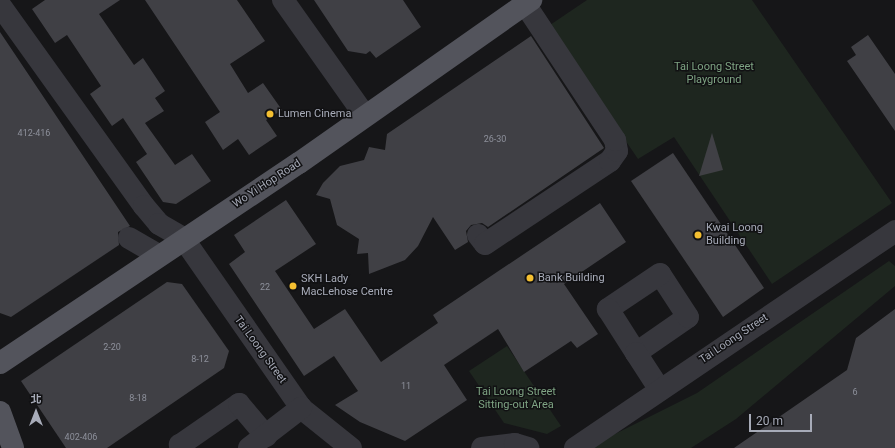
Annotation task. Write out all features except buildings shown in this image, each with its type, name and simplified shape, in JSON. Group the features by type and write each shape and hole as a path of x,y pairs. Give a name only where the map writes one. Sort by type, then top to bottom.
{"main road":[{"name":"Wo Yi Hop Road","path":"0,363 365,116 528,2"},
{"path":"0,412 13,448"}],"street":[{"path":"283,0 365,116"},
{"path":"478,235 485,244 563,185 610,161 616,152 615,140 528,2"},
{"path":"0,5 144,206 159,224 183,238"},
{"name":"Tai Loong Street","path":"575,448 895,231"},
{"path":"129,238 158,255"},
{"name":"Tai Loong Street","path":"183,238 301,408 350,448"},
{"path":"636,353 660,390"},
{"path":"182,448 180,445 239,404 258,442 301,408"},
{"path":"482,448 515,444 528,448"}],"green space":[{"name":"Tai Loong Street Playground","path":"587,0 752,0 892,203 772,284 674,137 638,159 591,90 550,25"},
{"path":"889,261 895,266 895,286 736,419 691,448 587,448 697,393"},
{"name":"Tai Loong Street Sitting-out Area","path":"507,346 561,426 547,434 504,423 469,371"}],"place":[{"name":"Lumen Cinema","path":"270,114"},
{"name":"Kwai Loong Building","path":"698,235"},
{"name":"Bank Building","path":"530,278"},
{"name":"SKH Lady MacLehose Centre","path":"293,286"}]}
